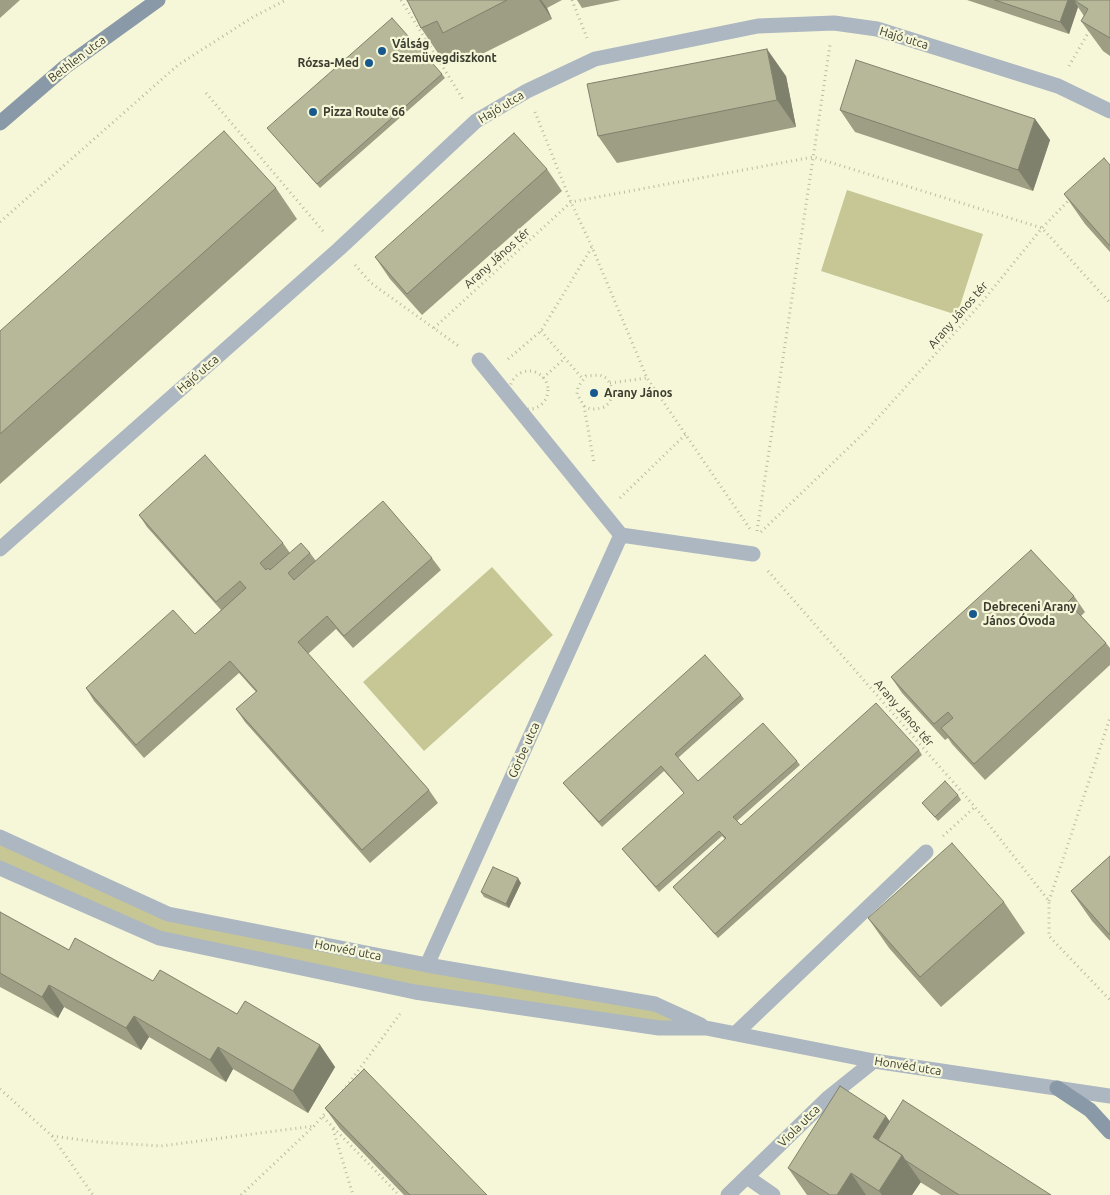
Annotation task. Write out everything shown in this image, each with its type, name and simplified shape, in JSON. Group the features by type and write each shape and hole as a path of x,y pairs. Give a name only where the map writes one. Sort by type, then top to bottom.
{"street":[{"name":"Bethlen utca","path":"0,123 64,67 158,0"},
{"name":"Hajó utca","path":"0,549 339,249 476,121 527,91 595,59 758,26 834,23 877,29 1058,86 1110,111"},
{"path":"479,360 621,535 753,554"},
{"name":"Görbe utca","path":"427,965 621,535"},
{"name":"Honvéd utca","path":"0,837 168,914 427,965 655,1004 706,1028"},
{"path":"736,1033 926,852"},
{"name":"Honvéd utca","path":"0,868 159,938 415,992 659,1028 706,1028 874,1061 1110,1096"},
{"name":"Viola utca","path":"728,1195 829,1097 874,1061"},
{"path":"1057,1088 1090,1110 1110,1132"},
{"path":"747,1178 774,1195"}],"path":[{"path":"0,222 178,65 253,17 286,0"},
{"path":"401,0 476,121"},
{"path":"572,0 595,59"},
{"path":"756,537 834,23"},
{"path":"1058,86 1093,25"},
{"path":"527,91 571,202 647,378 756,537"},
{"path":"206,93 339,249"},
{"path":"571,202 813,157 1042,228 1110,303"},
{"name":"Arany János tér","path":"756,537 865,432 978,308 1042,228 1076,193"},
{"name":"Arany János tér","path":"434,328 571,202"},
{"path":"491,374 541,331 592,247"},
{"path":"351,261 371,283 479,360"},
{"path":"541,331 583,379"},
{"path":"543,378 565,358"},
{"path":"584,406 597,410 609,403 612,397 610,383 600,375 593,374 583,379 578,387 577,394 584,406 594,465"},
{"path":"610,383 647,378"},
{"path":"603,514 686,434"},
{"name":"Arany János tér","path":"753,554 975,807 1049,901"},
{"path":"1110,718 1049,901 1049,936 1110,1000"},
{"path":"926,852 975,807"},
{"path":"341,1093 406,1006"},
{"path":"0,1089 52,1136 93,1195"},
{"path":"241,1195 314,1126 329,1109"},
{"path":"323,1116 399,1195"},
{"path":"52,1136 98,1142 161,1146 314,1126"},
{"path":"332,1126 353,1195"}],"green space":[{"path":"847,190 983,234 957,315 821,271"},
{"path":"492,567 553,635 424,751 363,682"},
{"path":"0,837 168,914 655,1004 706,1028 415,992 159,938 0,868"}],"building":[{"path":"407,0 507,0 443,33 437,21 421,28"},
{"path":"995,0 1068,0 1060,22"},
{"path":"1074,0 1110,0 1110,38 1081,21 1088,9"},
{"path":"392,18 442,74 317,184 267,128"},
{"path":"767,49 777,100 598,136 587,84"},
{"path":"856,60 1035,119 1018,170 840,110"},
{"path":"224,131 276,188 0,434 0,331"},
{"path":"514,133 547,169 407,294 375,257"},
{"path":"1104,158 1110,165 1110,246 1064,194"},
{"path":"205,455 283,543 260,563 266,570 268,568 270,570 301,543 310,553 288,573 294,580 383,501 432,558 344,636 327,616 298,642 429,790 362,850 236,709 257,691 230,661 136,745 86,688 173,610 195,634 246,588 240,581 216,602 139,515"},
{"path":"1031,550 1074,596 1068,602 1106,643 974,764 941,728 953,718 948,712 934,724 891,677"},
{"path":"705,655 741,695 675,754 698,781 763,723 797,761 733,817 741,825 876,703 919,750 715,934 673,887 726,838 719,831 656,887 622,849 684,793 661,766 599,822 563,783"},
{"path":"945,781 958,795 935,817 922,803"},
{"path":"952,843 1004,902 920,977 868,918"},
{"path":"1110,856 1110,935 1071,891"},
{"path":"493,867 518,878 506,904 481,892"},
{"path":"0,912 69,950 75,938 153,981 160,970 237,1014 245,1001 320,1045 293,1091 218,1047 210,1060 134,1016 126,1028 49,985 42,997 0,973"},
{"path":"364,1069 487,1195 410,1195 325,1108"},
{"path":"840,1086 886,1116 873,1137 902,1155 879,1191 851,1173 837,1195 830,1195 788,1168"},
{"path":"903,1100 1051,1195 959,1195 878,1140"}],"place":[{"name":"Válság Szemüvegdiszkont","path":"382,51"},
{"name":"Rózsa-Med","path":"369,63"},
{"name":"Pizza Route 66","path":"313,112"},
{"name":"Arany János","path":"594,393"},
{"name":"Debreceni Arany János Óvoda","path":"973,614"}]}
